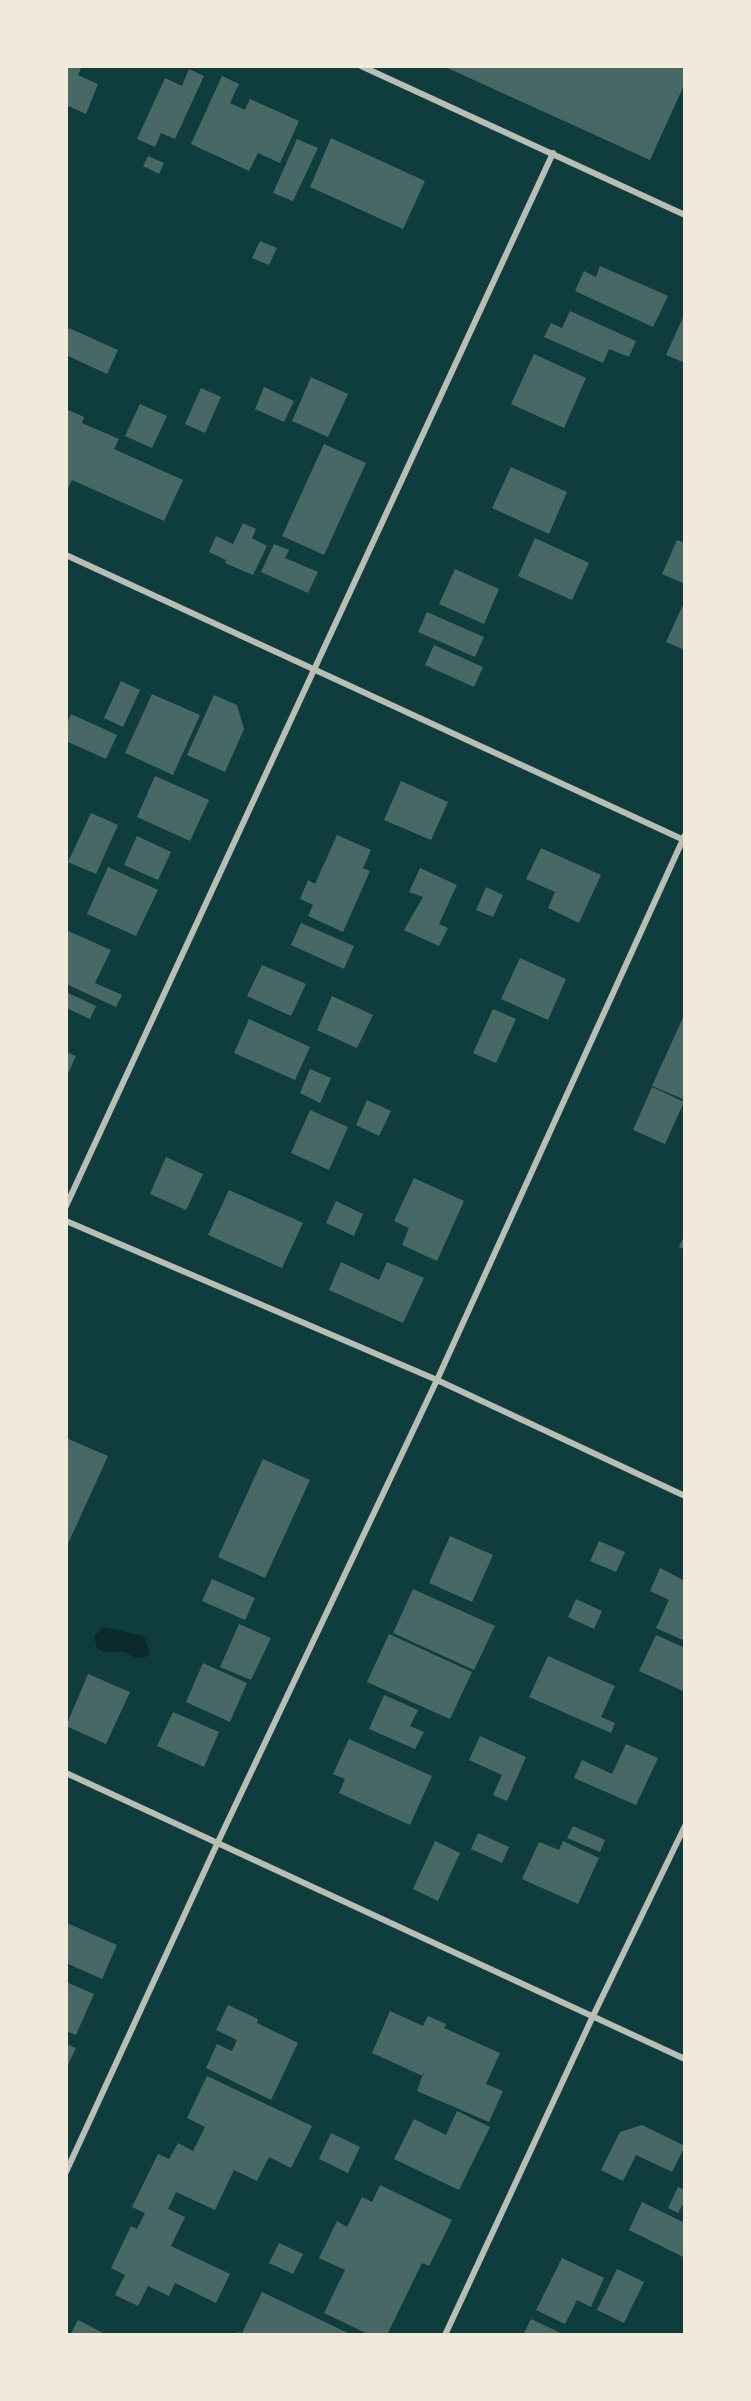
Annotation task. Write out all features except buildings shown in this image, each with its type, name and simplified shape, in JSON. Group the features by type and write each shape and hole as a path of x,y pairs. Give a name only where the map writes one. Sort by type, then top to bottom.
{"street":[{"path":"361,66 685,215"},
{"path":"66,1206 553,153"},
{"path":"66,555 684,838 437,1380 217,1844 66,2172"},
{"path":"66,1221 437,1380 685,1496"},
{"path":"66,1773 685,2059"},
{"path":"445,2335 593,2016 685,1826"}],"water":[{"path":"104,1627 144,1636 150,1653 143,1658 136,1658 123,1652 102,1652 97,1648 94,1636"}]}
